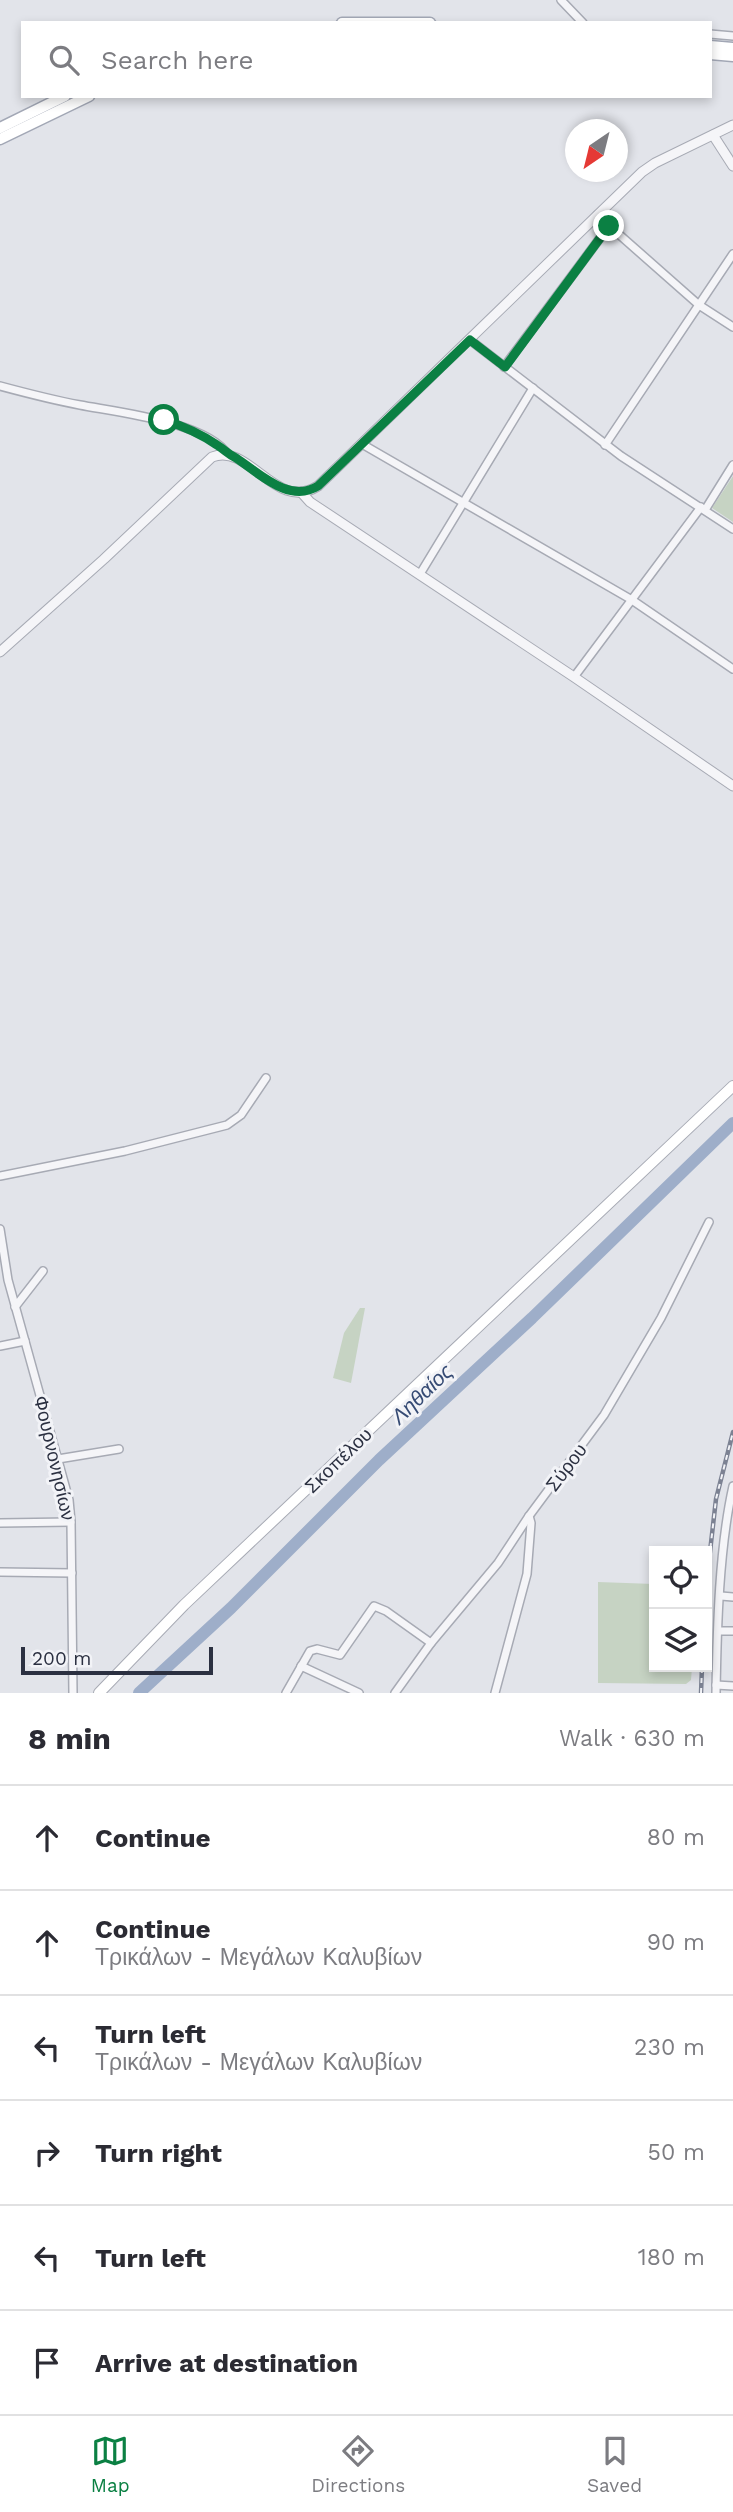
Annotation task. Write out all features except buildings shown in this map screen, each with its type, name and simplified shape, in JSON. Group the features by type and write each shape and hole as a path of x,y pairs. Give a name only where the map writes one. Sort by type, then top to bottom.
{"main road":[{"path":"712,46 733,48"},
{"path":"712,54 733,56"},
{"path":"0,128 61,98"},
{"path":"0,139 85,98"},
{"name":"Σκοπέλου","path":"99,1693 184,1605 733,1086"}],"street":[{"path":"561,0 581,21"},
{"path":"712,34 733,36"},
{"path":"0,652 206,462 217,455 236,458 283,488 301,492 318,486 646,169 733,125"},
{"path":"713,135 733,166"},
{"path":"597,215 699,305 733,327"},
{"path":"505,367 609,226"},
{"path":"605,445 733,254"},
{"path":"470,340 605,445 733,529"},
{"path":"0,386 78,405 178,424 220,447 228,455"},
{"path":"420,574 533,388"},
{"path":"362,444 632,600 733,669"},
{"path":"574,677 703,509 733,465"},
{"path":"301,492 310,502 733,786"},
{"path":"0,1176 125,1151 227,1125 241,1115 266,1078"},
{"name":"Σύρου","path":"395,1693 431,1643 498,1563 529,1516 589,1437 661,1318 709,1222"},
{"name":"Φουρνονησίων","path":"0,1229 4,1263 15,1307 69,1500 73,1693"},
{"path":"15,1307 43,1271"},
{"path":"0,1346 25,1340"},
{"path":"58,1460 119,1449"},
{"path":"733,1486 730,1530 723,1564 716,1689 733,1686"},
{"path":"495,1693 527,1573 531,1522 529,1516"},
{"path":"0,1523 71,1522"},
{"path":"723,1564 733,1565"},
{"path":"0,1572 72,1573"},
{"path":"721,1597 733,1597"},
{"path":"286,1693 313,1649 340,1655 375,1606 396,1617 431,1643"},
{"path":"719,1631 733,1631"},
{"path":"301,1666 359,1693"}],"green space":[{"path":"733,476 733,522 712,508"},
{"path":"360,1308 365,1308 351,1383 333,1378 344,1333"},
{"path":"598,1582 649,1584 649,1672 692,1672 691,1680 686,1684 598,1683"}],"waterway":[{"name":"Ληθαίος","path":"139,1693 231,1608 379,1460 532,1318 733,1123"}],"railway":[{"path":"711,1546 716,1499 733,1432"},
{"path":"701,1693 702,1672"}],"route":[{"path":"164,420 178,424 212,442 275,484 293,492 306,492 318,486 470,340 505,367 609,226"}]}
